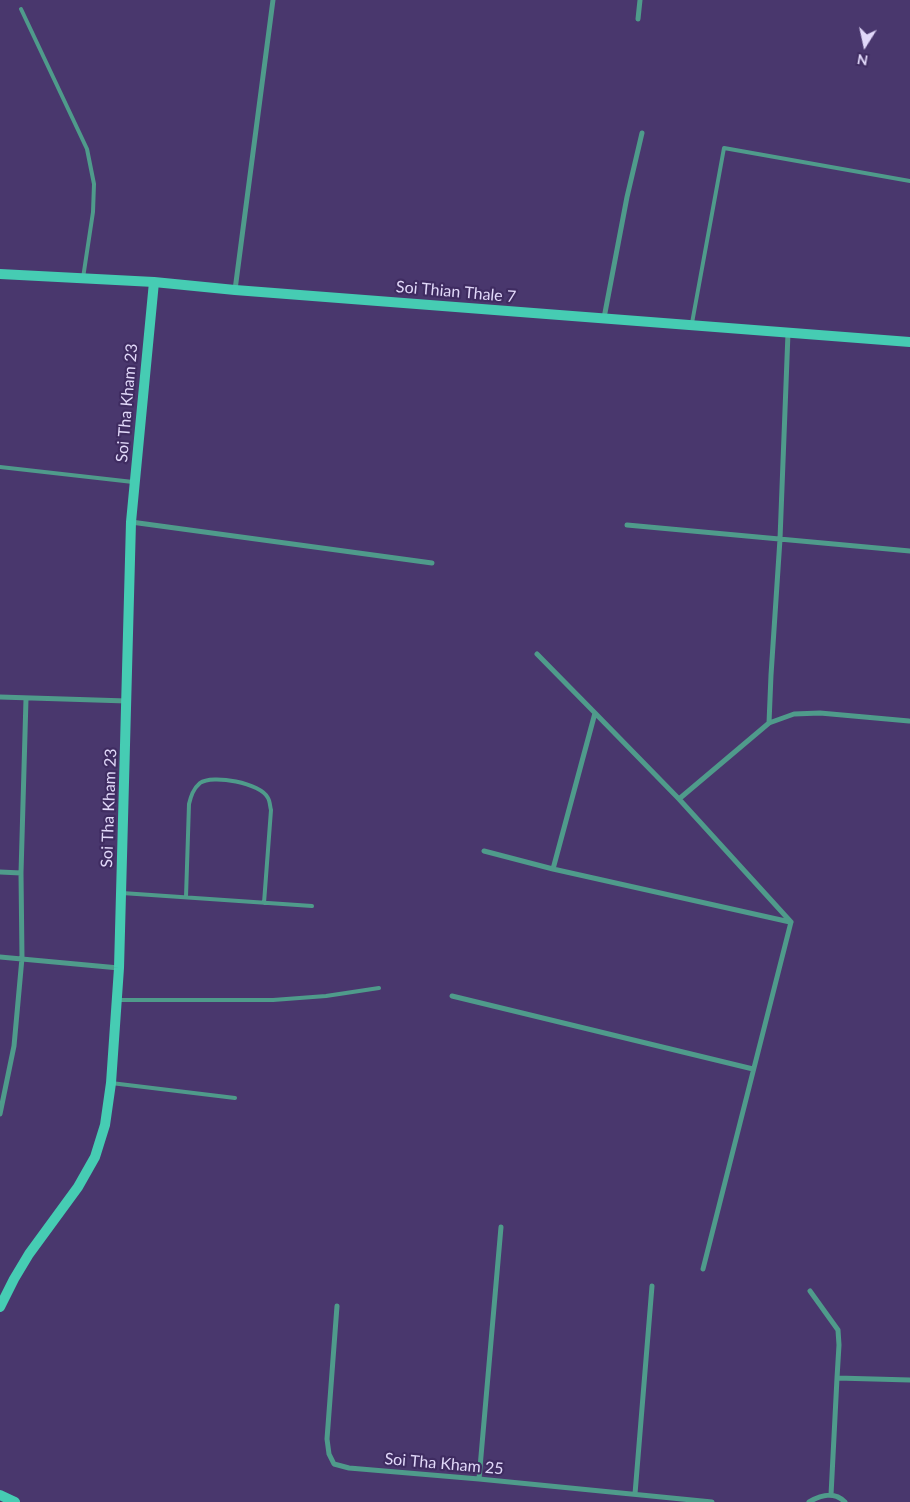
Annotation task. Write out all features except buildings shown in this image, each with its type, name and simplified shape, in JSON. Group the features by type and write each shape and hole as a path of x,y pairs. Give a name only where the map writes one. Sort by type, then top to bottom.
{"street":[{"path":"234,290 273,0"},
{"path":"638,19 640,0"},
{"path":"604,319 627,198 642,133"},
{"name":"Soi Thian Thale 7","path":"0,274 154,282 234,290 910,342"},
{"name":"Soi Tha Kham 23","path":"0,1307 14,1279 30,1254 78,1187 95,1157 105,1125 111,1083 119,968 132,522 154,282"},
{"path":"769,723 780,539 788,333"},
{"path":"132,522 432,563"},
{"path":"627,525 910,551"},
{"path":"537,654 679,799 790,922"},
{"path":"0,697 128,701"},
{"path":"0,1114 14,1046 22,958 21,873 26,699"},
{"path":"553,868 595,713"},
{"path":"679,799 769,723 794,714 820,713 909,721"},
{"path":"484,851 790,922"},
{"path":"0,872 21,873"},
{"path":"702,1269 790,922"},
{"path":"0,956 119,968"},
{"path":"452,996 753,1070"},
{"path":"478,1479 501,1227"},
{"path":"635,1494 652,1286"},
{"path":"810,1290 838,1330 839,1345 831,1495"},
{"name":"Soi Tha Kham 25","path":"337,1306 327,1439 329,1454 334,1464 349,1468 712,1502"},
{"path":"837,1378 910,1380"},
{"path":"0,1495 15,1502"},
{"path":"809,1502 820,1496 831,1495 841,1498 845,1502"}],"lane":[{"path":"21,9 87,149 94,184 94,194 83,278"},
{"path":"692,326 724,148 910,181"},
{"path":"0,467 135,482"},
{"path":"186,897 189,804 193,791 201,782 212,779 248,784 261,791 268,798 271,810 264,903"},
{"path":"122,893 312,906"},
{"path":"117,1000 273,1000 326,996 379,988"},
{"path":"111,1083 235,1098"}]}
